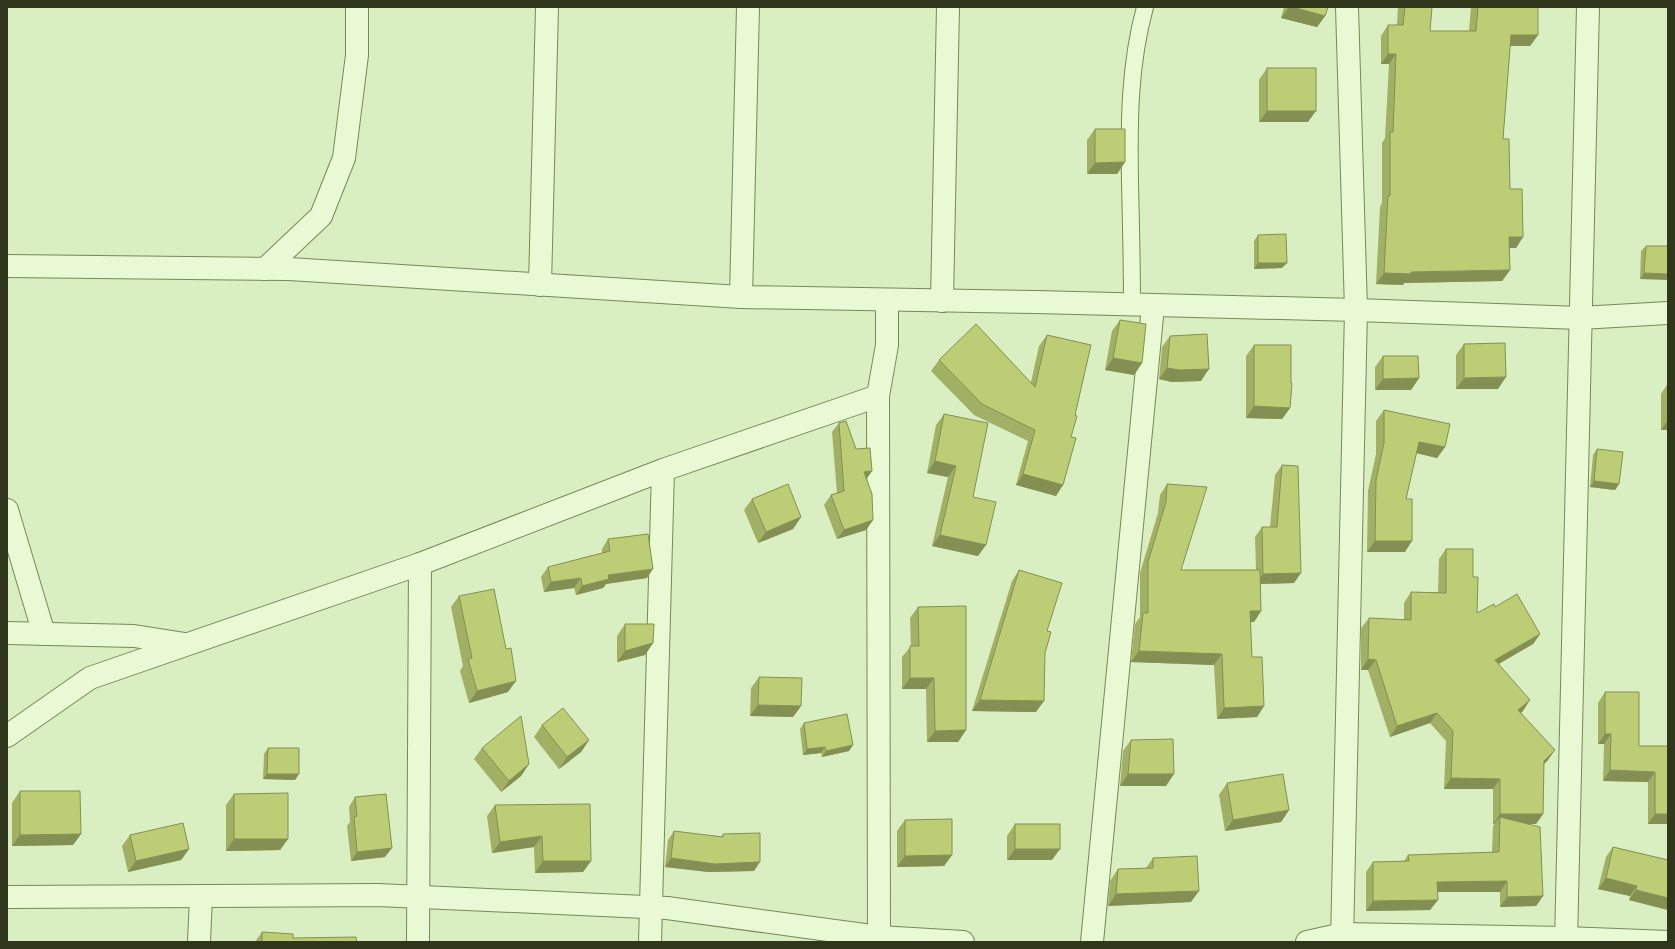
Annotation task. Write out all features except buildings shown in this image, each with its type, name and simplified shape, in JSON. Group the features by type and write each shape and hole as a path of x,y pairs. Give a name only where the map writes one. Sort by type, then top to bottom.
{"street":[{"path":"265,269 321,216 344,158 356,55 357,7"},
{"path":"540,285 547,7"},
{"path":"741,297 748,7"},
{"path":"942,301 948,7"},
{"path":"1343,938 1356,310 1347,7"},
{"path":"1566,940 1588,7"},
{"path":"7,266 290,269 741,297 1356,310 1580,318 1668,312"},
{"path":"879,939 878,396 887,345 886,300"},
{"path":"1092,942 1143,305"},
{"path":"7,736 90,678 420,564 663,470 878,396"},
{"path":"650,942 663,470"},
{"path":"7,510 44,634"},
{"path":"418,942 420,564"},
{"path":"7,633 134,636 188,644"},
{"path":"7,897 378,895 667,908 879,939 963,942"},
{"path":"199,942 201,896"},
{"path":"1307,942 1343,938 1668,942"}],"lane":[{"path":"1143,305 1130,133 1131,78 1140,24 1145,7"}]}
